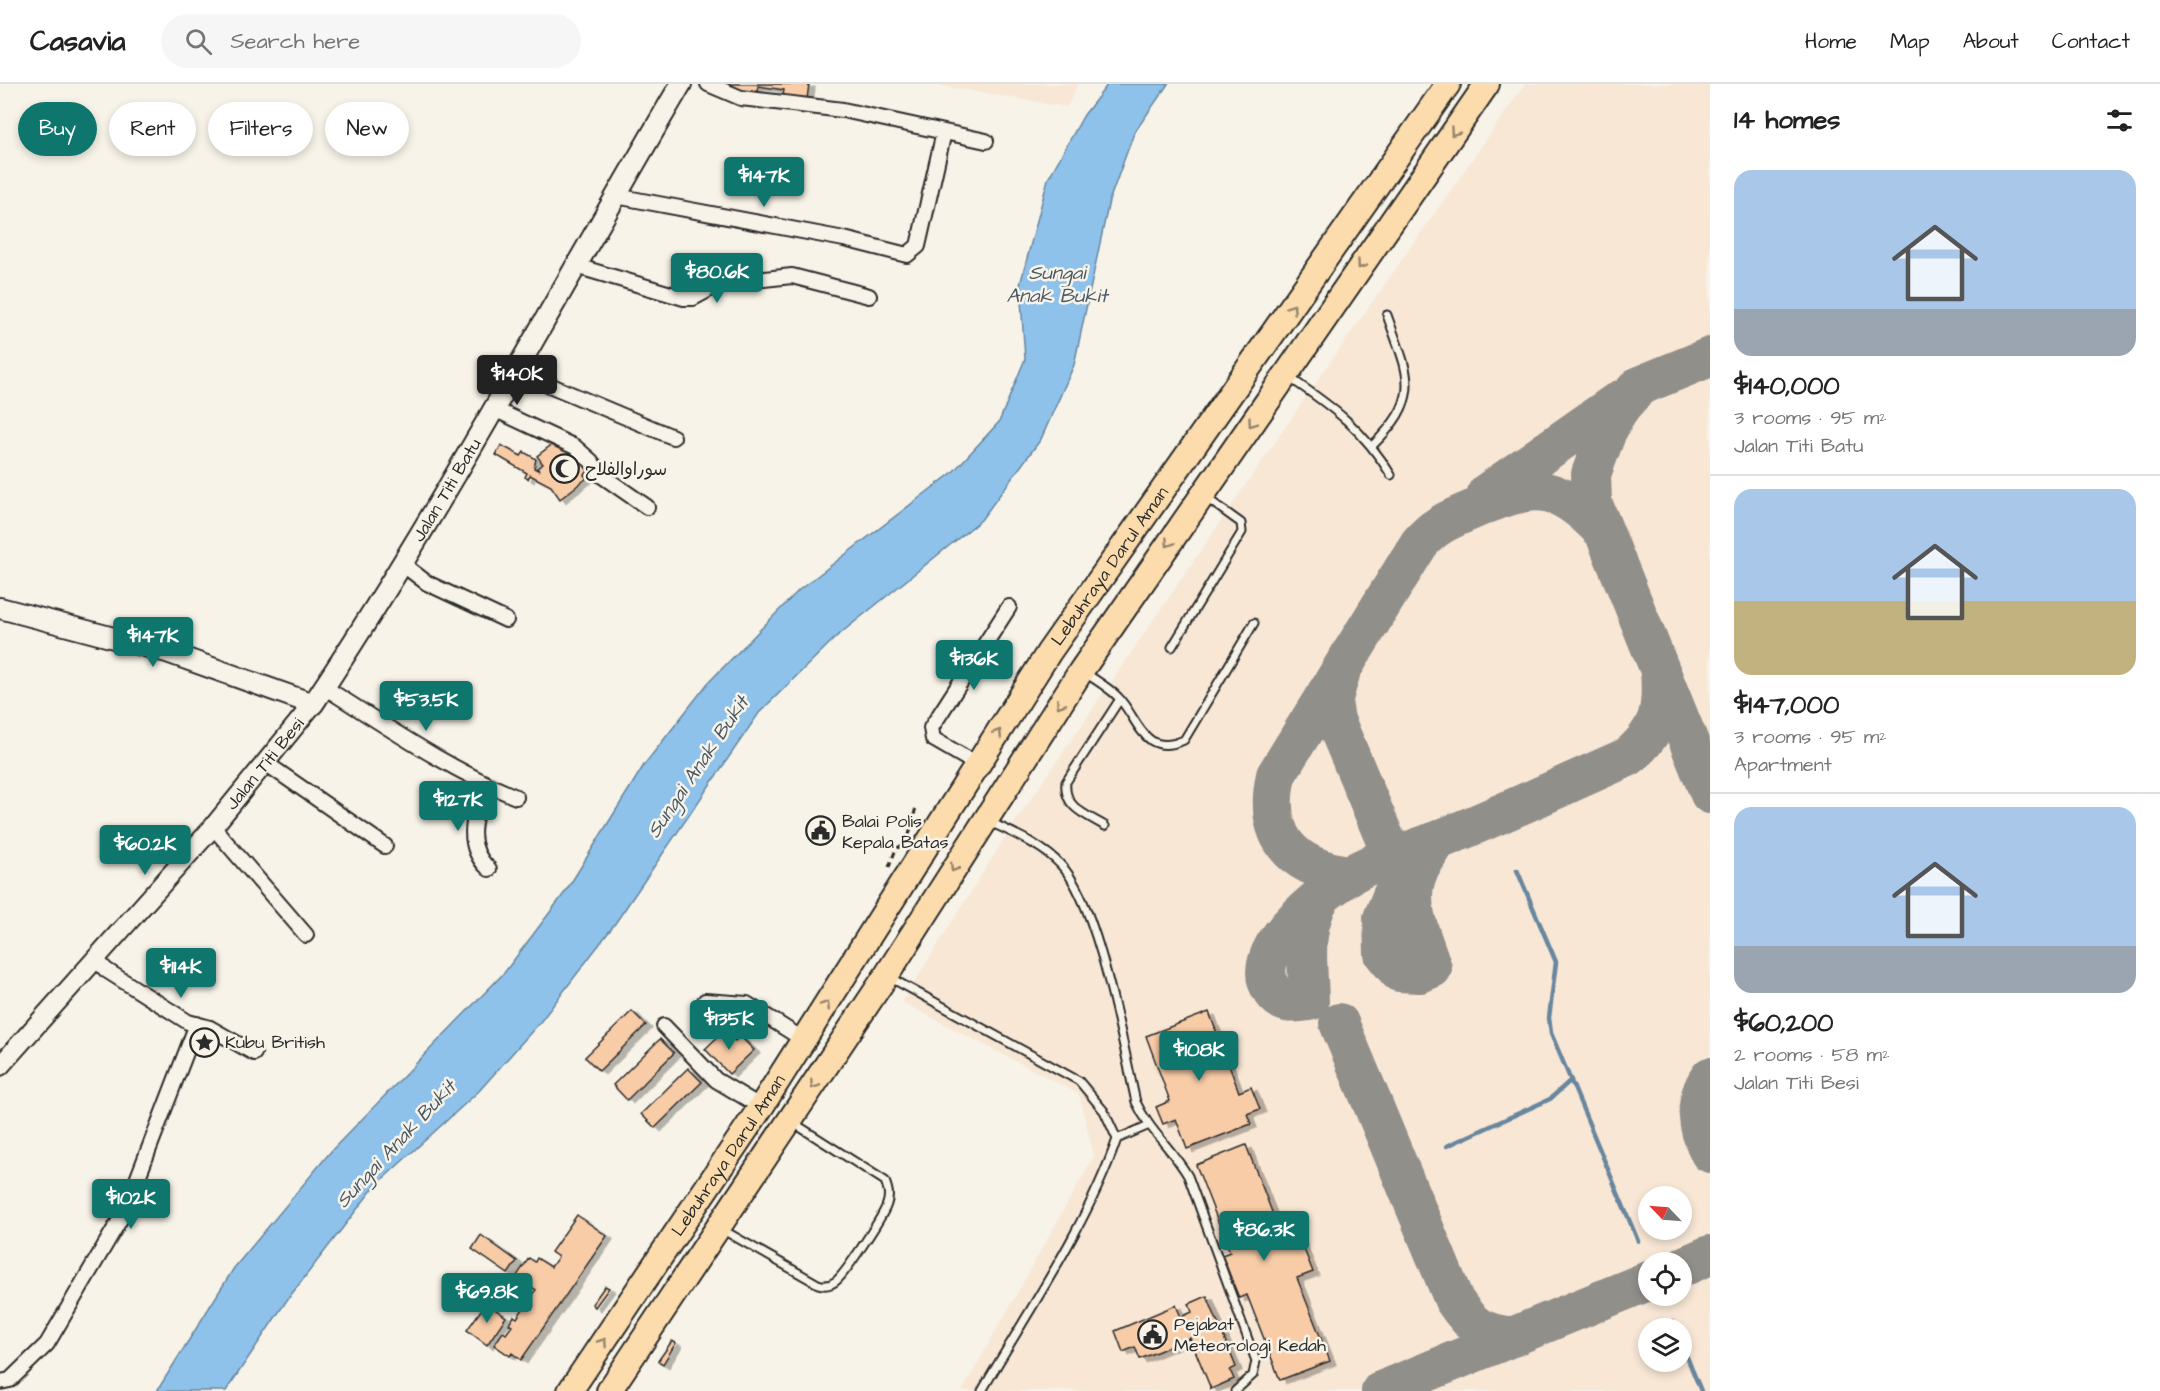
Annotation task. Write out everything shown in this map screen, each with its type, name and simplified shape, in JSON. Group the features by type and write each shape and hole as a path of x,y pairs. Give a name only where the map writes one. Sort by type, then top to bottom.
{"highway":[{"name":"Lebuhraya Darul Aman","path":"570,1391 761,1107 1049,652 1259,357 1448,84"},
{"name":"Lebuhraya Darul Aman","path":"609,1391 886,976 1082,671 1487,84"},
{"path":"1259,357 1286,375"},
{"path":"1049,652 1082,671"}],"main road":[{"name":"Jalan Titi Batu","path":"313,704 356,642 401,562 494,409 681,84"},
{"path":"0,608 167,652 313,704"}],"street":[{"path":"708,84 741,98 843,110 986,141"},
{"path":"616,196 844,239 907,255 918,246 944,132"},
{"path":"576,266 684,298 693,298 719,284 792,276 869,296"},
{"path":"516,371 673,437"},
{"path":"494,409 575,447 591,460 601,475 647,507"},
{"path":"401,562 427,583 506,620"},
{"path":"978,765 933,739 931,728 1009,607"},
{"path":"324,687 486,785 516,797"},
{"name":"Jalan Titi Besi","path":"0,1066 213,827 267,764 313,704"},
{"path":"267,764 385,846"},
{"path":"486,785 474,814 474,841 478,860 489,869"},
{"path":"213,827 306,935"},
{"path":"95,958 106,970 188,1022 210,1028 254,1053"},
{"path":"705,1001 747,1004 804,1040"},
{"path":"0,1382 10,1380 47,1344 125,1211 197,1024"},
{"path":"664,1026 716,1080 761,1107"}],"lane":[{"path":"1373,445 1396,420 1407,394 1408,375 1387,315"},
{"path":"1286,375 1360,432 1373,445 1391,475"},
{"path":"1172,647 1238,543 1242,532 1241,523 1202,495"},
{"path":"1082,671 1120,699 1136,725 1158,744 1172,745 1184,740 1254,623"},
{"path":"1106,826 1076,809 1068,802 1065,791 1066,782 1120,699"},
{"path":"985,819 1042,850 1061,864 1079,892 1093,924 1136,1102 1147,1126 1175,1154 1188,1176 1256,1361 1253,1375 1235,1391"},
{"path":"886,976 1080,1081 1104,1111 1117,1139 1108,1166 1083,1216 982,1391"},
{"path":"719,1227 825,1286 836,1282 850,1264 887,1205 889,1193 885,1181 790,1121"},
{"path":"1117,1139 1147,1126"}],"path":[{"path":"884,877 896,849 906,843 916,807"}],"shaded area":[{"path":"931,84 1078,84 1067,107"},
{"path":"1525,84 1710,84 1710,1391 962,1391 1094,1156 1079,1094 902,1002 1009,831 1310,391"}],"water":[{"name":"Sungai Anak Bukit","path":"1108,84 1168,84 1134,133 1109,201 1074,365 1041,439 981,520 836,637 759,713 614,925 541,1021 479,1091 375,1186 287,1300 226,1391 157,1391 234,1268 332,1150 504,973 566,891 644,765 708,683 799,590 953,472 999,422 1025,359 1020,285 1048,179 1084,115"}],"building":[{"path":"724,84 809,84 807,99 783,96 784,90 758,86 757,93 723,88"},
{"name":"سوراوالفلاح","path":"558,440 575,463 582,459 590,470 584,475 587,478 560,499 551,486 530,475 528,479 525,477 527,473 496,455 501,445 521,456 524,452 536,459 534,468 540,471 537,468 543,464 537,456"},
{"path":"632,1011 646,1025 599,1071 585,1057"},
{"path":"1209,1012 1239,1092 1251,1087 1260,1109 1247,1114 1251,1124 1187,1149 1176,1119 1163,1124 1156,1107 1170,1101 1146,1036"},
{"path":"725,1030 735,1041 740,1036 754,1050 729,1074 705,1049"},
{"path":"660,1039 674,1053 627,1100 613,1085"},
{"path":"688,1068 702,1082 655,1128 641,1114"},
{"path":"1246,1145 1279,1230 1294,1224 1313,1272 1297,1278 1330,1361 1280,1380 1247,1295 1239,1298 1222,1255 1230,1252 1196,1165"},
{"path":"577,1215 607,1236 521,1360 512,1353 510,1356 494,1345 503,1332 506,1334 512,1326 509,1324 514,1316 517,1318 523,1309 520,1307 536,1290 524,1282 519,1288 512,1283 529,1258 535,1262 537,1258 551,1267 558,1257 551,1252"},
{"path":"481,1235 517,1261 508,1274 472,1249"},
{"path":"605,1286 609,1288 595,1307 592,1304"},
{"path":"1207,1296 1236,1367 1230,1370 1234,1379 1211,1389 1190,1338 1140,1359 1135,1347 1123,1352 1115,1331 1176,1305 1181,1317 1192,1312 1189,1304"},
{"path":"486,1303 506,1317 487,1345 467,1330"},
{"path":"672,1341 676,1343 663,1364 658,1361"}],"waterway":[{"path":"1517,870 1556,962 1549,1018 1551,1033 1638,1241"},
{"path":"1447,1146 1550,1099 1571,1080"},
{"path":"1692,1369 1701,1391"}],"taxiway":[{"path":"1710,357 1639,386 1621,406 1607,431 1591,474 1592,502 1710,794"},
{"path":"1487,493 1620,400"},
{"path":"1349,875 1311,865 1286,845 1278,831 1274,815 1273,796 1276,775 1419,544 1437,527 1450,520 1494,501 1528,492 1556,495 1586,514 1603,531"},
{"path":"1321,896 1315,909 1308,934 1309,1001 1285,1002 1273,992 1266,977 1268,960 1276,943 1303,911 1319,898 1335,886 1347,877 1357,871 1460,831 1628,757 1647,738 1657,719 1661,697 1660,671"},
{"path":"1340,674 1332,702 1335,720 1393,858 1399,884"},
{"path":"1437,841 1420,868 1413,888 1414,912 1432,968 1420,973 1399,972 1384,954 1383,918 1392,896 1437,841"},
{"path":"1339,1023 1454,1300 1466,1317 1478,1327 1485,1331 1513,1337"},
{"path":"1710,1077 1699,1105 1702,1134 1710,1153"},
{"path":"1692,1263 1710,1255"},
{"path":"1381,1391 1638,1285"}],"place":[{"name":"سوراوالفلاح","path":"564,469"},
{"name":"Balai Polis Kepala Batas","path":"821,831"},
{"name":"Kubu British","path":"204,1042"},
{"name":"Pejabat Meteorologi Kedah","path":"1153,1334"}]}
